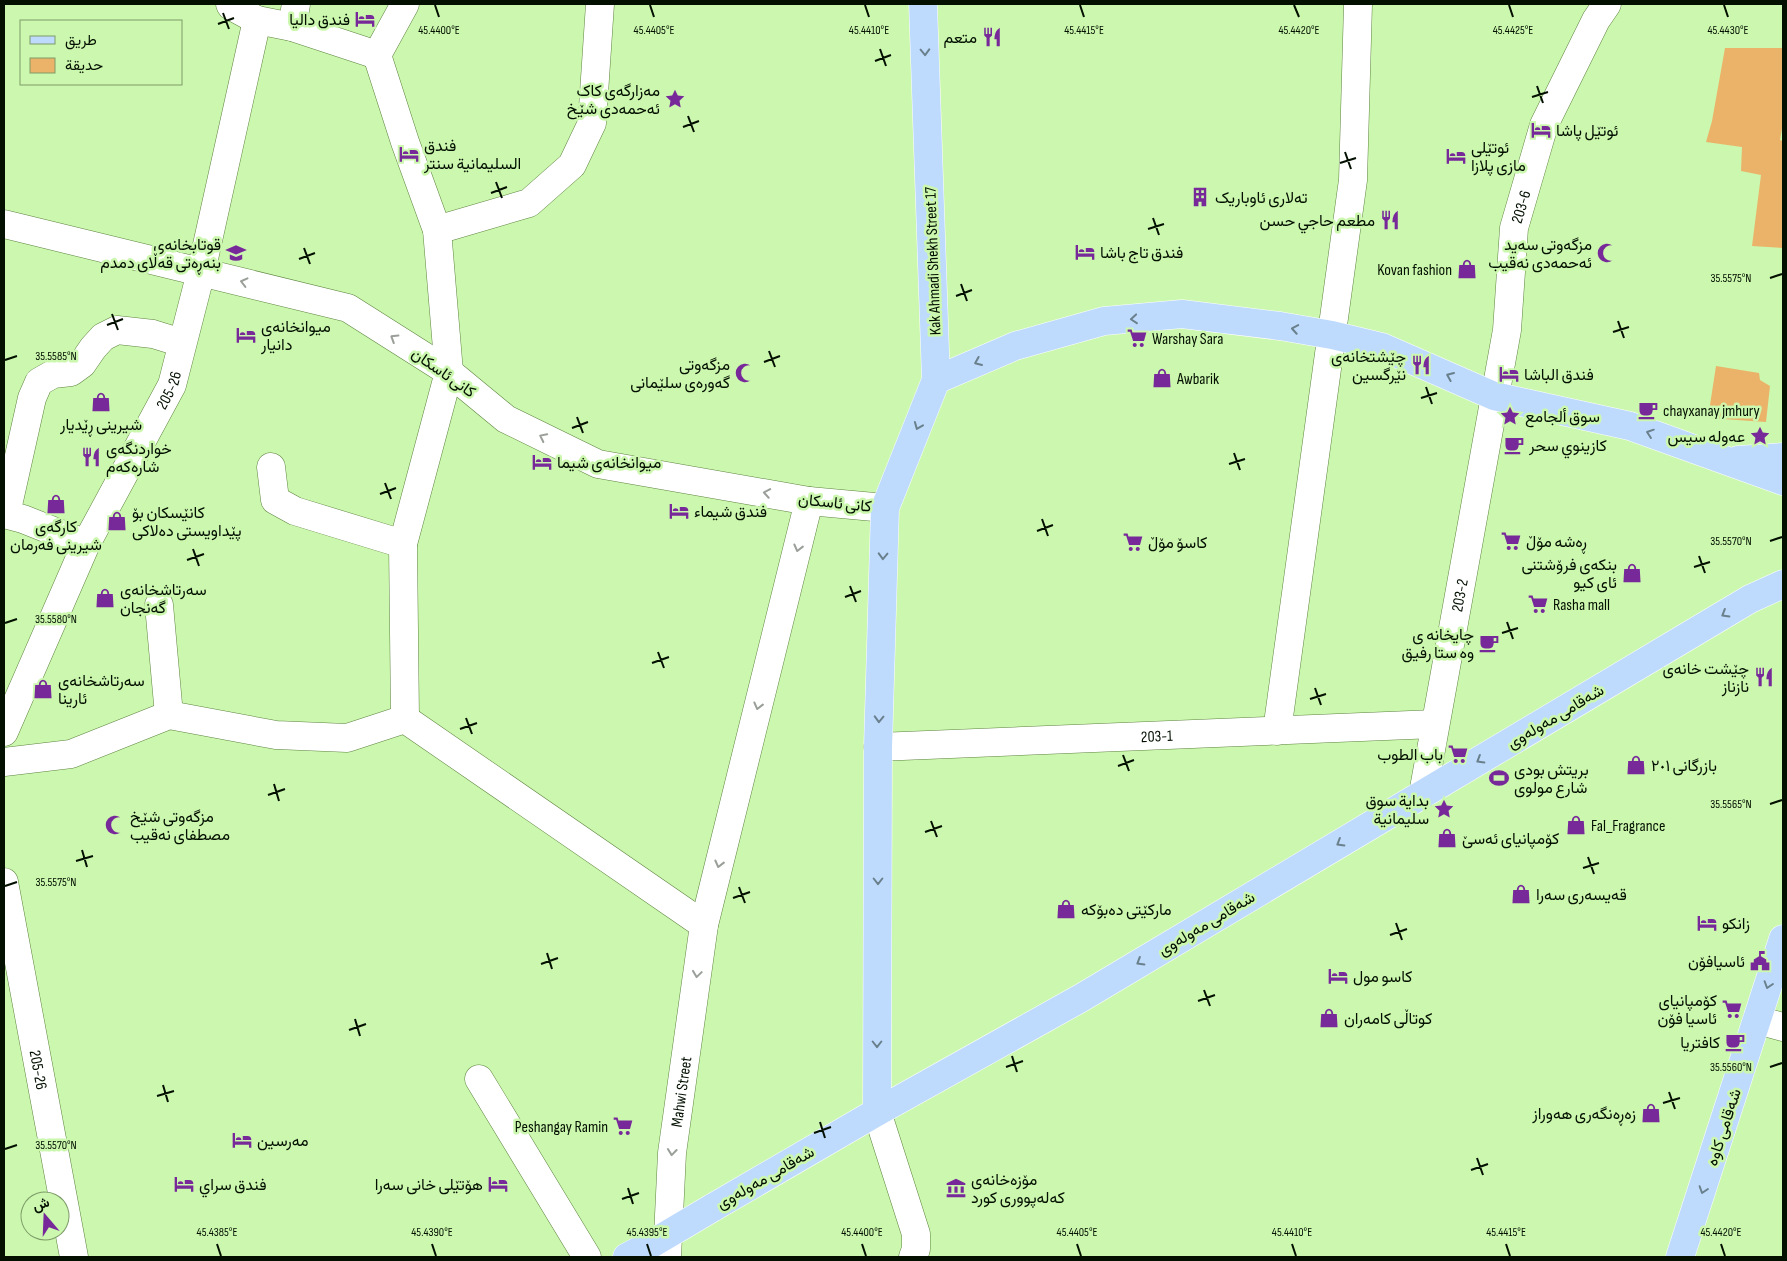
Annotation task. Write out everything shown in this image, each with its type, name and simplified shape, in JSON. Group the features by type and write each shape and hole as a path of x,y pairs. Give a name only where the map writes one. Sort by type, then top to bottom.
{"main road":[{"name":"Kak Ahmadi Shekh Street 17","path":"885,508 936,380 923,4"},
{"path":"936,380 1015,346 1104,321 1182,314 1280,326 1332,335 1382,347 1494,396 1630,426 1783,481"},
{"path":"1729,461 1783,457"},
{"path":"877,1112 878,746 885,508"},
{"path":"1750,599 1783,571"},
{"name":"شەقامی مەولەوی","path":"647,1253 712,1208 877,1112 1081,998 1750,599 1783,584"},
{"name":"شەقامی کاوە","path":"1680,1257 1783,939"}],"street":[{"path":"230,4 257,20 294,15 377,55 405,142 437,230 449,372 403,544 405,719"},
{"path":"377,55 405,4"},
{"path":"437,230 530,203 572,165 592,123 600,4"},
{"path":"1277,731 1353,180 1358,4"},
{"name":"203-6","path":"1494,396 1507,330 1514,228 1519,209 1544,125 1596,20 1607,4"},
{"name":"205-26","path":"4,732 86,544 172,385 201,272 257,20"},
{"name":"کانی ئاسکان","path":"4,224 348,308 449,372 506,419 598,464 809,501 885,508"},
{"path":"86,544 5,514 32,398 39,382 53,374 70,372 82,364 103,337 117,330 153,334 182,343"},
{"name":"203-2","path":"1423,794 1494,396"},
{"path":"272,466 275,500 295,510 403,544"},
{"name":"Mahwi Street","path":"647,1253 672,1152 704,925 809,501"},
{"path":"159,605 168,715"},
{"path":"4,762 71,754 168,715 276,735 347,738 405,719"},
{"path":"405,719 704,925"},
{"name":"203-1","path":"878,746 1435,724"},
{"name":"205-26","path":"4,882 74,1257"},
{"path":"1757,1020 1783,1027"},
{"path":"479,1079 587,1257"},
{"path":"877,1112 916,1234 916,1249 913,1257"}],"green space":[{"path":"1725,48 1783,48 1783,123 1780,140 1783,141 1783,248 1752,246 1761,175 1741,171 1742,147 1706,142 1712,121"},
{"path":"1716,366 1759,373 1760,380 1770,386 1766,422 1708,418"}],"place":[{"name":"فندق داليا","path":"365,19"},
{"name":"متعم","path":"992,37"},
{"name":"مەزارگەی کاک ئەحمەدی شێخ","path":"675,99"},
{"name":"ئوتێل پاشا","path":"1541,130"},
{"name":"فندق السليمانية سنتر","path":"409,154"},
{"name":"ئوتێلی مازی پلازا","path":"1456,156"},
{"name":"تەلاری ئاوباریک","path":"1200,197"},
{"name":"مطعم حاجي حسن","path":"1390,220"},
{"name":"فندق تاج باشا","path":"1085,252"},
{"name":"قوتابخانەی بنەڕەتی قەڵای دمدم","path":"236,253"},
{"name":"مزگەوتی سەید ئەحمەدی نەقیب","path":"1607,253"},
{"name":"Kovan fashion","path":"1467,269"},
{"name":"میوانخانەی دانیار","path":"246,335"},
{"name":"Warshay Sara","path":"1137,338"},
{"name":"چێشتخانە‌ی نێرگسین","path":"1421,365"},
{"name":"مزگەوتی گەورەی سلێمانی","path":"745,373"},
{"name":"فندق الباشا","path":"1509,374"},
{"name":"Awbarik","path":"1162,378"},
{"name":"شیرینی ڕێدیار","path":"101,402"},
{"name":"chayxanay jmhury","path":"1648,410"},
{"name":"سوق ألجامع","path":"1510,416"},
{"name":"عەولە سیس","path":"1760,436"},
{"name":"كازينوي سحر","path":"1514,445"},
{"name":"خواردنگەی شارەکەم","path":"91,457"},
{"name":"میوانخانەی شیما","path":"542,462"},
{"name":"كارگە‌ی شیرینی فە‌رمان","path":"56,504"},
{"name":"فندق شيماء","path":"679,511"},
{"name":"كانێسكان بۆ پێداویستی دە‌لاكی","path":"117,521"},
{"name":"ڕەشە مۆڵ","path":"1511,541"},
{"name":"کاسۆ مۆڵ","path":"1133,542"},
{"name":"بنکەی فرۆشتنی ئای کیو","path":"1632,573"},
{"name":"سە‌رتاشخانە‌ی گە‌نجان","path":"105,598"},
{"name":"Rasha mall","path":"1538,604"},
{"name":"چايخانه ى وه ستا رفيق","path":"1489,643"},
{"name":"چێشت خانەی نازناز","path":"1764,677"},
{"name":"سەرتاشخانەی ئارینا","path":"43,689"},
{"name":"باب الطوب","path":"1458,754"},
{"name":"بازرگانی ٢٠١","path":"1636,765"},
{"name":"بريتش بودى شارع مولوى","path":"1499,778"},
{"name":"بداية سوق سليمانية","path":"1444,809"},
{"name":"مزگە‌وتی شێخ مصطفای نە‌قیب","path":"115,825"},
{"name":"Fal_Fragrance","path":"1576,825"},
{"name":"کۆمپانیای ئەسێ","path":"1447,838"},
{"name":"قەیسەری سەرا","path":"1521,894"},
{"name":"مارکێتی دەبۆکە","path":"1066,909"},
{"name":"زانكو","path":"1707,923"},
{"name":"ئاسیافۆن","path":"1760,961"},
{"name":"كاسو مول","path":"1338,976"},
{"name":"كۆمپانیای ئاسیا فۆن","path":"1732,1009"},
{"name":"کوتاڵی کامەران","path":"1329,1018"},
{"name":"کافتریا","path":"1735,1042"},
{"name":"زەڕەنگەری هەوراز","path":"1651,1113"},
{"name":"Peshangay Ramin","path":"623,1126"},
{"name":"مەرسین","path":"242,1140"},
{"name":"فندق سراي","path":"184,1184"},
{"name":"هۆتێلی خانی سەرا","path":"498,1184"},
{"name":"مۆزەخانەی کەلەپووری کورد","path":"956,1188"}]}
